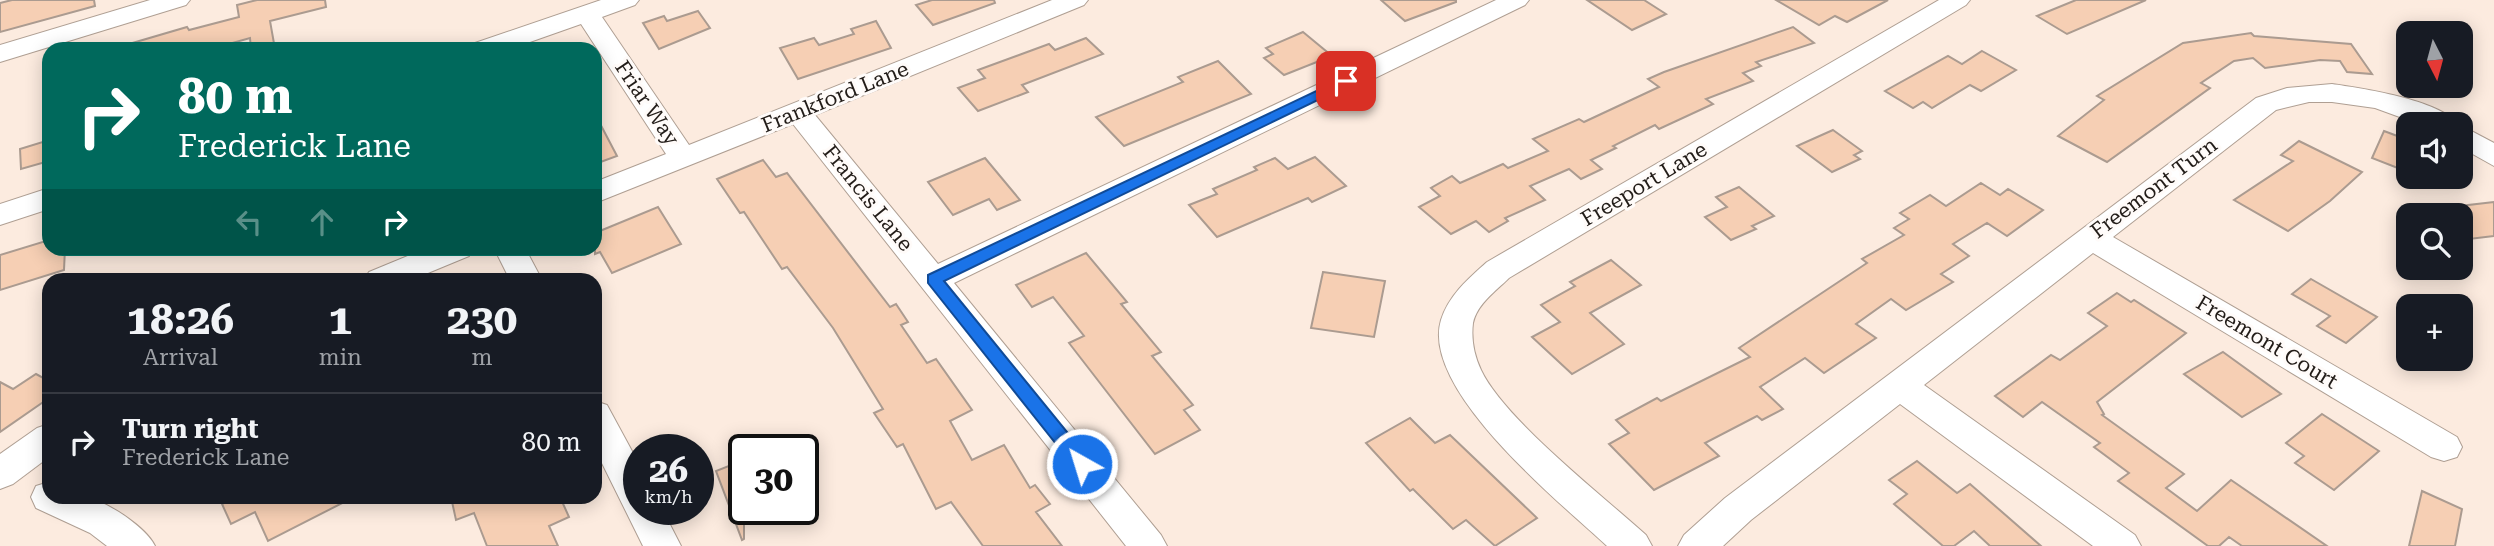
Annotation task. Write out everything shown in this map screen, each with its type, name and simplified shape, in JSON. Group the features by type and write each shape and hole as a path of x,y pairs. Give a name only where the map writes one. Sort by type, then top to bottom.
{"street":[{"path":"0,54 177,0"},
{"path":"505,42 626,0"},
{"name":"Frankford Lane","path":"602,190 1075,0"},
{"path":"934,279 1516,0"},
{"name":"Freeport Lane","path":"1633,546 1508,431 1472,389 1459,360 1457,328 1460,313 1475,288 1498,270 1957,0"},
{"name":"Friar Way","path":"587,14 683,158"},
{"name":"Freemont Turn","path":"1697,546 1738,509 2246,117 2275,100 2313,94 2352,97 2397,106 2412,112"},
{"name":"Francis Lane","path":"798,112 1149,546"},
{"path":"2473,142 2494,156"},
{"path":"0,215 42,200"},
{"name":"Freemont Court","path":"2089,237 2444,447"},
{"path":"397,273 438,256"},
{"path":"513,256 522,273"},
{"path":"1899,385 2122,546"},
{"path":"602,429 623,469"},
{"path":"42,443 0,475 42,494"},
{"path":"64,504 103,522 136,546"},
{"path":"651,525 662,546"}],"building":[{"path":"12,0 94,0 95,6 0,32 0,3"},
{"path":"257,0 325,0 326,7 270,21 274,42 250,42 250,38 236,42 136,42 187,27 189,30 239,17 237,5"},
{"path":"932,0 994,0 995,3 933,25 916,5"},
{"path":"1381,0 1456,0 1456,2 1405,21"},
{"path":"1587,0 1644,0 1666,14 1632,30"},
{"path":"1776,0 1888,0 1847,22 1835,16 1819,25"},
{"path":"2076,0 2146,0 2067,34 2037,16"},
{"path":"698,11 710,28 659,49 643,23 664,16 667,21"},
{"path":"876,21 891,48 798,79 780,48 814,38 819,45 854,34 851,29"},
{"path":"1793,27 1814,43 1756,62 1761,66 1743,73 1753,81 1706,99 1713,104 1659,129 1655,125 1591,160 1602,169 1581,179 1569,169 1530,186 1545,200 1505,218 1508,221 1489,232 1476,221 1451,234 1419,207 1440,196 1431,188 1452,176 1460,183 1503,164 1508,168 1548,151 1533,139 1579,119 1584,122 1659,87 1648,79"},
{"path":"1303,32 1332,56 1284,75 1264,58 1273,54 1266,48"},
{"path":"2251,33 2254,36 2351,44 2372,74 2347,72 2340,61 2320,60 2265,68 2253,58 2234,61 2201,83 2210,88 2107,162 2058,136 2104,100 2097,96 2183,43"},
{"path":"1086,38 1103,54 1022,85 1028,92 978,111 958,88 985,78 978,70 1049,44 1055,50"},
{"path":"1982,51 2016,70 1981,91 1970,85 1932,108 1923,102 1913,108 1885,91 1948,56 1962,64"},
{"path":"1218,61 1251,94 1124,146 1096,117 1183,82 1178,77"},
{"path":"602,127 617,156 602,161"},
{"path":"1833,130 1862,151 1854,155 1860,159 1832,172 1797,146"},
{"path":"2384,131 2396,136 2396,167 2372,158"},
{"path":"2299,141 2362,172 2330,201 2288,231 2234,200 2293,161 2281,155"},
{"path":"42,142 42,163 21,169 20,149"},
{"path":"1315,157 1346,186 1312,202 1308,198 1217,237 1189,205 1217,194 1213,189 1257,170 1254,167 1275,158 1288,169"},
{"path":"985,158 1020,200 997,210 989,199 953,215 928,182"},
{"path":"763,160 776,177 787,173 890,307 896,304 908,322 901,325 927,363 936,359 972,410 950,421 972,460 1004,445 1030,488 1035,485 1050,504 1036,512 1062,546 983,546 951,502 936,509 903,444 897,447 874,413 883,409 833,328 787,267 782,269 744,212 740,213 717,179"},
{"path":"1981,183 2000,195 2008,189 2043,210 2007,236 1987,223 1953,244 1969,256 1941,274 1953,282 1906,310 1891,299 1856,324 1876,338 1824,373 1805,358 1760,387 1783,409 1762,420 1757,416 1705,443 1719,456 1654,490 1609,444 1629,433 1616,420 1657,398 1661,401 1750,357 1739,348 1867,263 1862,259 1904,235 1894,228 1909,219 1900,213 1930,195 1946,206"},
{"path":"1739,187 1774,216 1752,226 1756,229 1731,240 1705,217 1727,207 1716,197"},
{"path":"2494,202 2494,236 2473,239 2473,204"},
{"path":"658,207 681,244 612,273 602,256 602,230"},
{"path":"42,242 42,256 65,256 64,270 42,273 42,277 0,290 0,255"},
{"path":"1086,253 1127,302 1121,304 1161,352 1152,356 1193,405 1184,410 1200,430 1155,454 1069,343 1084,336 1053,297 1032,307 1016,285"},
{"path":"1611,260 1641,285 1590,313 1624,344 1572,374 1532,337 1560,322 1541,305 1575,286 1570,282"},
{"path":"1323,272 1385,281 1374,337 1311,328"},
{"path":"2311,279 2377,317 2346,343 2317,326 2330,316 2292,294"},
{"path":"2117,293 2131,302 2134,300 2186,333 2097,402 2104,414 2102,415 2184,474 2166,488 2197,511 2231,480 2327,546 2242,546 2229,537 2219,546 2208,546 2118,481 2129,473 2094,447 2100,443 2042,402 2023,417 1995,396 2051,355 2060,360 2107,326 2088,313"},
{"path":"2223,352 2281,394 2242,417 2184,374"},
{"path":"36,374 42,377 42,403 0,432 0,382 13,389"},
{"path":"2322,414 2379,451 2334,490 2295,463 2304,456 2286,443"},
{"path":"1410,418 1435,443 1450,435 1537,518 1495,546 1466,520 1453,529 1413,489 1410,491 1366,443"},
{"path":"1917,461 1957,493 1970,484 2041,546 1990,546 1974,531 1954,546 1943,546 1894,504 1907,494 1889,480"},
{"path":"728,466 728,503 716,471"},
{"path":"2422,491 2462,509 2455,546 2409,546"},
{"path":"222,504 340,504 268,541 255,512 231,524"},
{"path":"453,504 563,504 569,517 549,526 558,546 487,546 474,513 456,520"},
{"path":"736,525 744,525 742,540"}],"route":[{"path":"1082,464 934,279 1346,81"}]}
